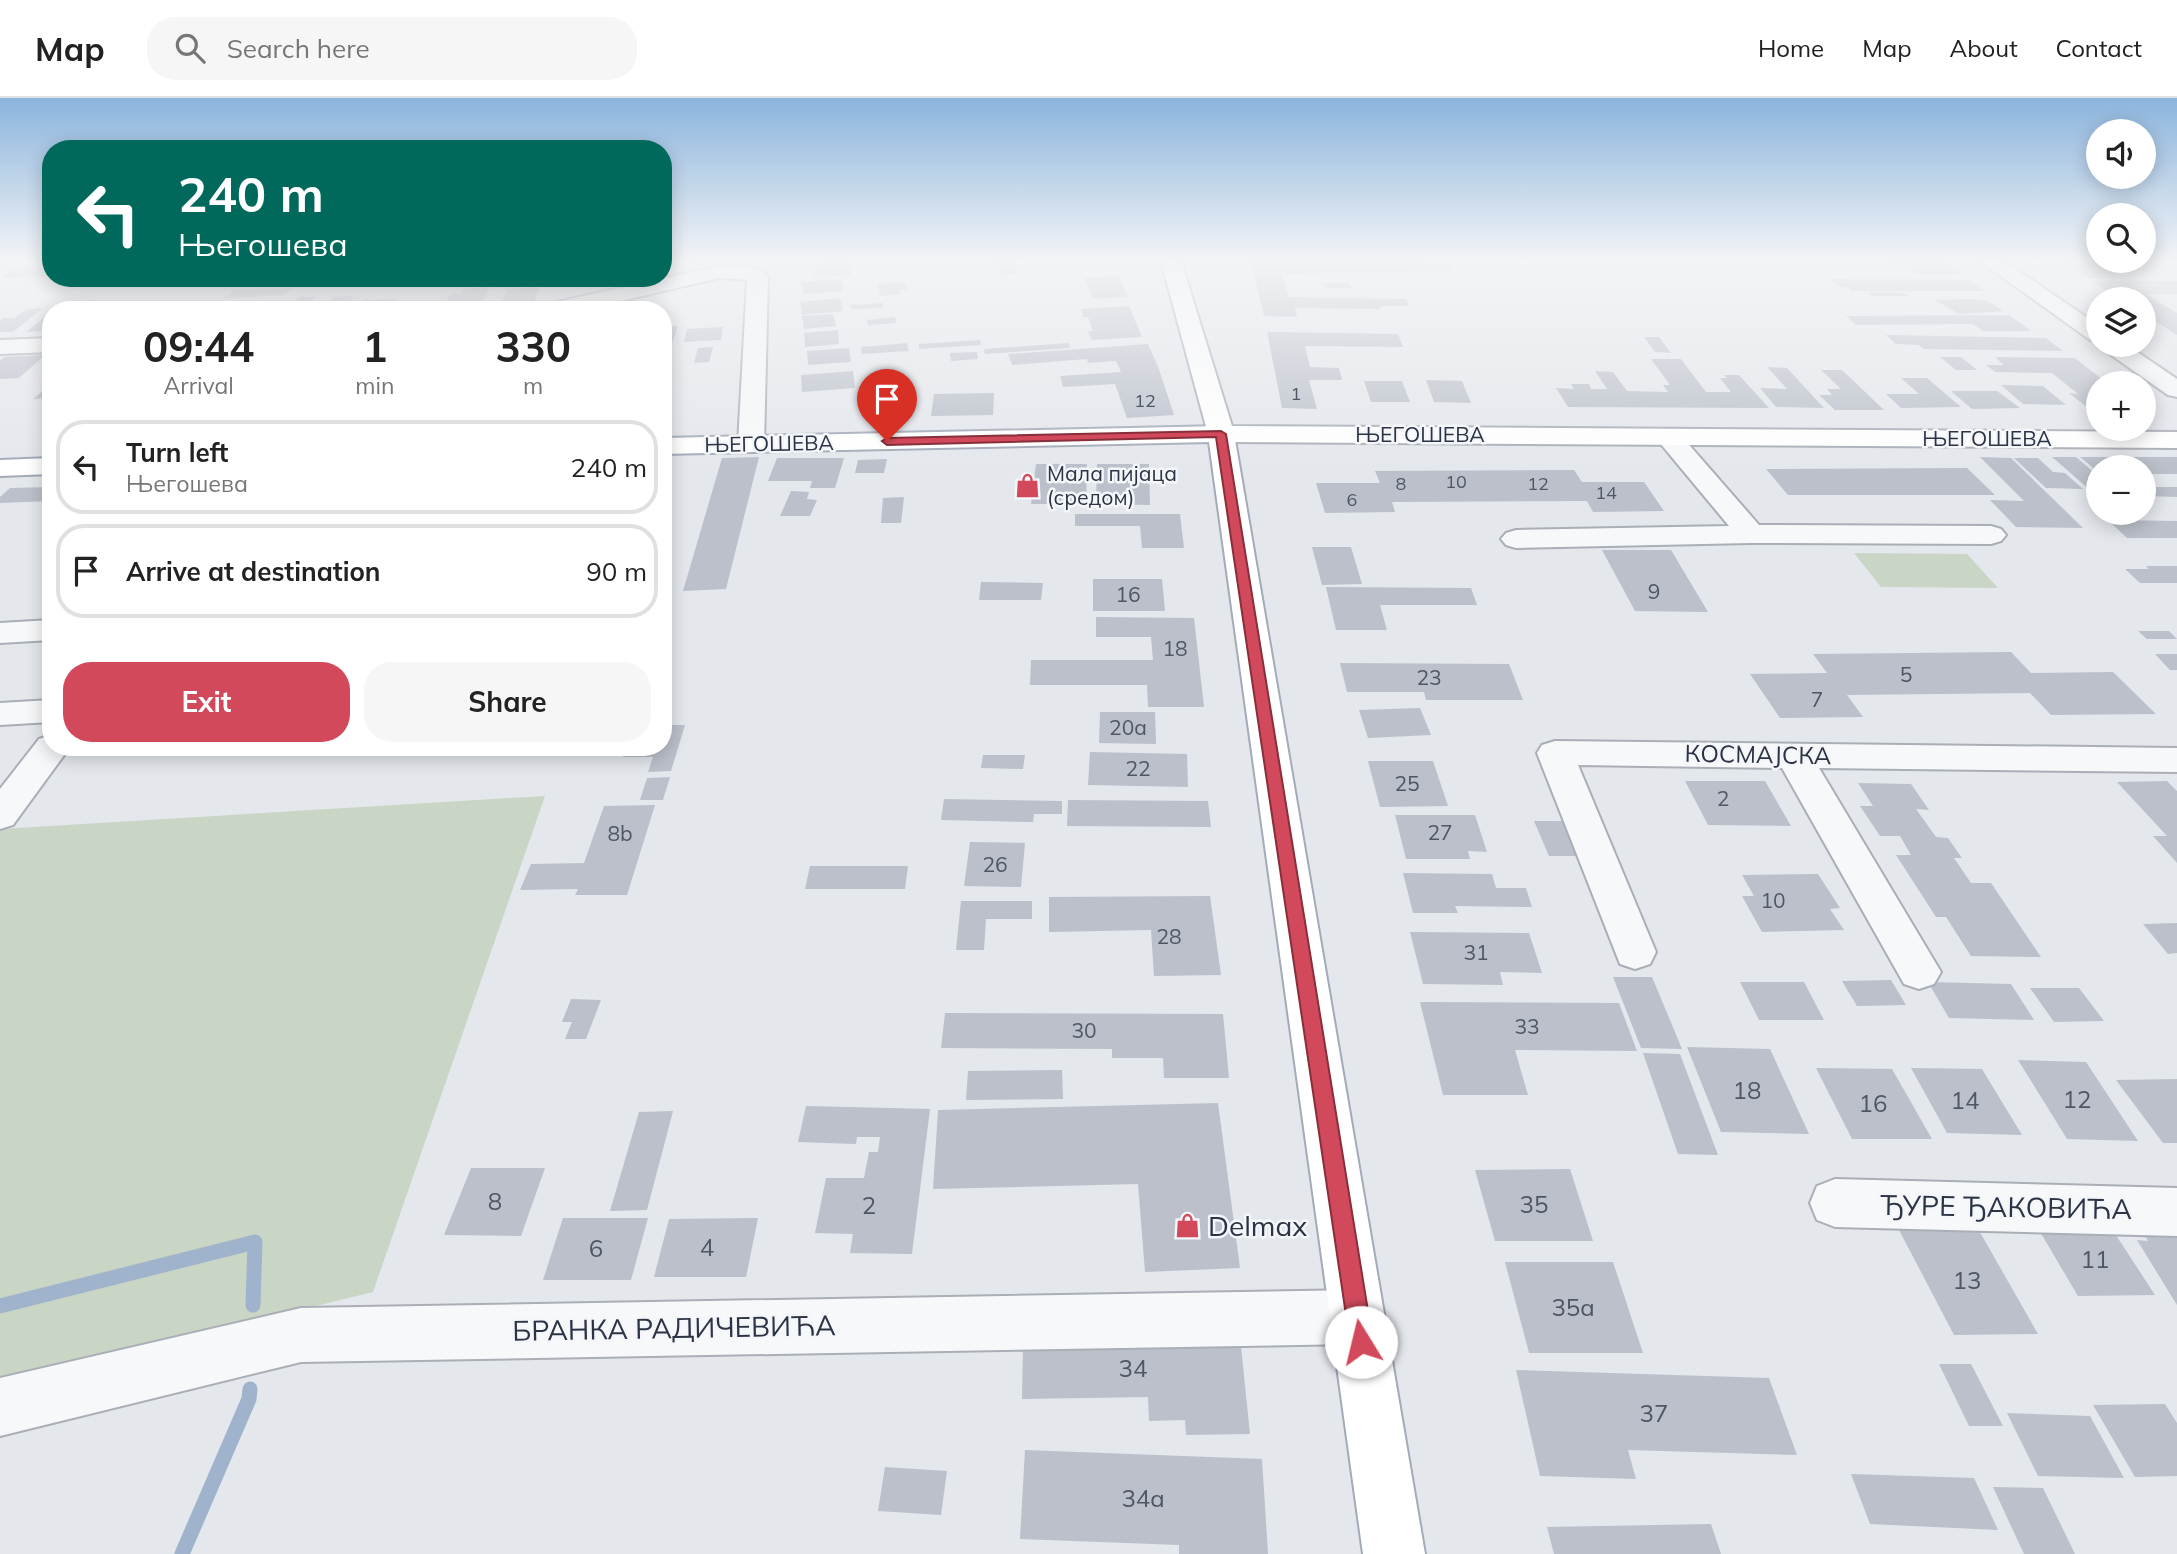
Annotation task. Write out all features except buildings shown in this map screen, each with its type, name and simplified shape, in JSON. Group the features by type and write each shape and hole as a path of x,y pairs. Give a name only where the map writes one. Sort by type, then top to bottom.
{"main road":[{"path":"1191,329 1221,434 1394,1554"},
{"name":"ЊЕГОШЕВА","path":"672,446 1221,434 2177,440"},
{"path":"0,468 42,466"}],"street":[{"path":"751,444 756,329"},
{"path":"0,348 42,346"},
{"path":"2129,357 2177,390"},
{"path":"1668,437 1751,534"},
{"path":"1516,539 1751,534 1992,535"},
{"path":"0,633 42,631"},
{"path":"0,713 42,711"},
{"name":"КОСМАЈСКА","path":"1635,952 1555,753 2177,761"},
{"path":"0,816 44,756"},
{"path":"1794,756 1919,972"},
{"name":"ЂУРЕ ЂАКОВИЋА","path":"1835,1203 2177,1212"},
{"name":"БРАНКА РАДИЧЕВИЋА","path":"0,1408 300,1335 1357,1317"}],"green space":[{"path":"1854,553 1967,554 1998,588 1881,587"},
{"path":"545,796 373,1292 0,1384 0,829"}],"waterway":[{"path":"0,1306 255,1242 253,1305"},
{"path":"182,1554 249,1399 250,1389"}],"place":[{"name":"Мала пијаца (средом)","path":"1027,486"},
{"name":"Delmax","path":"1188,1226"}],"route":[{"path":"887,441 1221,434 1361,1342"}]}
